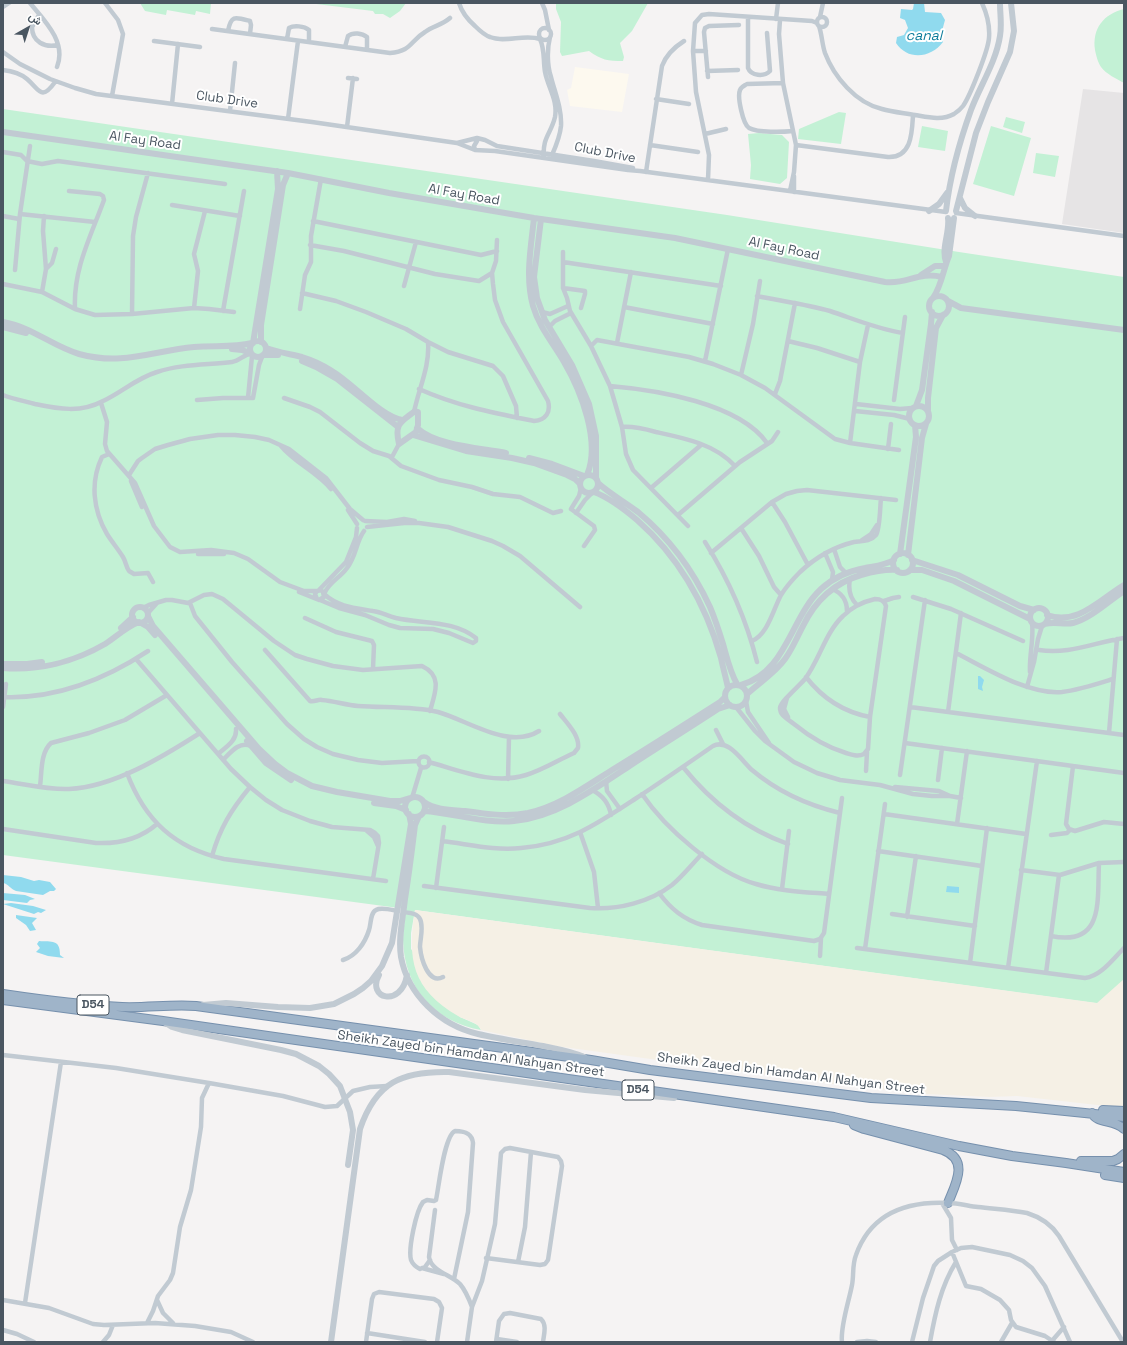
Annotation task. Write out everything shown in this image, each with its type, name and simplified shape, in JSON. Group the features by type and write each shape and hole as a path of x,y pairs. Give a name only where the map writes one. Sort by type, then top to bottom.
{"highway":[{"name":"Sheikh Zayed bin Hamdan Al Nahyan Street","path":"3,994 102,1006 196,1006 591,1060 650,1070 864,1097 909,1101 1016,1106 1091,1113 1124,1118"},
{"name":"Sheikh Zayed bin Hamdan Al Nahyan Street","path":"3,1000 849,1120 959,1146 1012,1156 1124,1172"},
{"path":"1091,1113 1104,1110 1124,1111"},
{"path":"1091,1113 1099,1120 1116,1123 1124,1129"},
{"path":"849,1120 854,1125 864,1129 943,1150 952,1155 958,1164 959,1174 945,1203"},
{"path":"1066,1163 1077,1161 1113,1161 1124,1154"},
{"path":"1066,1163 1078,1169 1124,1178"},
{"path":"1111,1170 1124,1168"}],"street":[{"path":"3,7 9,3"},
{"path":"30,3 53,33 60,55 57,67"},
{"path":"105,3 118,20 123,32 123,41 112,96"},
{"path":"459,3 467,18 489,37 516,38 528,36 545,28 549,30"},
{"path":"542,3 551,33 549,46 549,67 558,100 561,124 559,136 552,156"},
{"path":"778,3 783,83 796,145 792,191"},
{"path":"824,3 820,22 824,49 830,64 841,80 853,93 874,107 881,109 913,115 944,118 954,114 963,106 984,59 989,40 988,20 982,3"},
{"path":"929,211 942,201 948,190 965,127 977,95 992,64 1000,37 1000,3"},
{"path":"910,420 910,411 920,398 922,390 931,324 932,312 930,304 940,285 942,277 951,214 960,198 976,133 1003,70 1013,42 1014,21 1011,3"},
{"path":"708,180 709,155 695,85 693,51 695,23 702,15 709,14 820,22"},
{"path":"40,15 32,27 33,34 40,44 47,46 58,45"},
{"path":"544,155 545,138 554,120 555,108 553,93 545,72 544,51 538,33 546,15"},
{"path":"748,17 748,68 750,72 754,74 766,74 770,71 766,33"},
{"path":"228,31 230,22 235,18 250,21 250,34"},
{"path":"212,29 386,53 402,51 412,44 424,32 443,24 450,18"},
{"path":"708,77 704,32 707,27 739,25"},
{"path":"287,39 289,28 294,26 306,28 308,30 309,42"},
{"path":"345,47 348,36 353,33 365,35 367,37 367,50"},
{"path":"528,36 546,40 550,37"},
{"path":"154,41 200,47"},
{"path":"288,119 298,41"},
{"path":"646,172 660,72 664,60 671,50 684,41"},
{"path":"172,104 178,44"},
{"path":"693,51 706,51"},
{"name":"Club Drive","path":"3,52 20,64 55,82 81,90 112,96 457,143 475,150 544,155 620,165 646,172 1124,236"},
{"path":"230,111 235,63"},
{"path":"992,64 998,69 1003,70"},
{"path":"3,70 20,74 29,80 39,91 43,93 46,92"},
{"path":"707,71 738,70"},
{"path":"347,127 352,78"},
{"path":"46,92 50,79"},
{"path":"46,92 55,82"},
{"path":"783,83 749,84 742,87 739,94 743,120 747,126 753,130 793,131"},
{"path":"656,99 689,104"},
{"path":"796,145 888,158 896,157 903,153 908,147 911,138 913,115"},
{"path":"705,134 726,129"},
{"name":"Al Fay Road","path":"3,132 277,171 389,193 538,218 674,238 891,283 902,282 920,276"},
{"name":"Club Drive","path":"457,143 477,138 497,146 544,155"},
{"path":"475,150 474,144 476,141"},
{"path":"463,142 476,141 492,147 497,146"},
{"path":"650,145 698,152"},
{"path":"15,270 19,216 30,146"},
{"path":"3,152 21,156 28,161 44,164 58,161 225,184"},
{"path":"250,398 251,354 249,349 252,343 278,189 277,171"},
{"path":"132,314 133,236 136,217 148,173"},
{"path":"261,342 261,325 283,185 288,173"},
{"path":"300,309 305,275 311,262 310,245 320,179"},
{"path":"948,190 951,214"},
{"path":"69,191 98,194 103,196 103,201 78,272 74,294 74,309"},
{"path":"223,311 244,192"},
{"path":"960,198 965,208 975,216"},
{"path":"172,205 240,216"},
{"path":"194,308 198,271 194,254 205,211"},
{"path":"3,216 44,216 95,222"},
{"path":"42,292 46,269 44,216"},
{"path":"538,218 534,277 536,291 542,312 549,327 570,361 589,404 596,436 597,489 585,500 576,513"},
{"path":"538,218 529,266 529,283 532,300 540,323 575,383 583,405 591,442 591,463 581,486 579,496 571,509 595,528 594,532 584,546"},
{"path":"313,221 481,255 497,251"},
{"path":"420,388 443,399 468,407 517,418 534,421 542,419 548,414 549,404 501,317 494,292 492,273 496,263 497,240"},
{"path":"404,286 416,242"},
{"path":"310,245 344,251 435,274 479,280 492,273"},
{"path":"46,269 52,263 56,249"},
{"path":"705,361 728,249"},
{"path":"563,252 563,288 568,306 592,346 610,386 622,427 626,454 629,463 636,473 688,526"},
{"path":"563,262 720,286"},
{"path":"920,276 935,266 945,264"},
{"path":"617,343 631,272"},
{"path":"920,276 935,275 942,277"},
{"path":"741,375 753,324 760,281"},
{"path":"3,284 42,292 74,309 88,314 103,316 194,308 234,312"},
{"path":"910,570 912,565 910,558 922,438 926,424 930,417 928,410 928,398 936,328 949,308 940,285"},
{"path":"563,288 585,291 586,294 581,308"},
{"path":"302,293 336,301 366,312 406,329 428,342 458,355 486,363 496,368 503,376 516,406 517,418"},
{"path":"757,296 828,311 868,325 903,333"},
{"path":"934,298 940,296 961,308 1124,330"},
{"path":"774,394 780,381 795,303"},
{"path":"542,312 550,314 568,306"},
{"path":"624,308 712,324"},
{"path":"932,312 935,315 961,308"},
{"path":"549,327 555,321 571,313"},
{"path":"894,400 905,317"},
{"path":"3,322 29,330 73,352 87,356 111,359 131,358 195,347 238,346 258,341 264,344 266,348 307,359 326,367 346,380 385,412 402,420"},
{"path":"850,444 860,362 868,325"},
{"path":"3,326 28,334 73,356 96,361 131,362 177,353 214,349 239,350 251,354 257,358 276,355 291,358 322,370 347,386 398,427"},
{"path":"592,346 597,340 705,361 741,375 774,394 830,436 840,441 850,444 899,450"},
{"path":"788,341 824,350 860,362"},
{"path":"399,444 398,427 402,420 414,412 427,367 428,342"},
{"path":"250,398 259,364 266,348"},
{"path":"3,394 18,400 64,409 85,408 101,403 140,379 157,372 185,366 234,362 246,355 251,354"},
{"path":"610,386 683,397 704,403 737,419 761,436 767,443"},
{"path":"197,400 214,398 250,398"},
{"path":"284,398 320,412 365,446 392,457 401,466 433,478 472,487 493,494 520,497 553,513 561,511"},
{"path":"101,403 107,422 105,444 109,454 130,477 136,486 154,526 172,549 180,552 211,550 234,553 248,559 280,582 304,591 322,591 324,594 332,601 343,606 380,612 398,618 432,622 458,628 476,638 476,641 473,642 433,629 400,628 389,626 370,616 331,606 319,599 276,584 250,563 237,557 214,553 180,555 171,552 163,545 153,530 133,487 130,477 138,461 146,455 168,445 190,439 218,435 242,435 262,438 281,446 324,481 346,506 364,521 365,529 350,565 331,582 324,594 324,597 319,599"},
{"path":"856,404 900,409 922,406 928,410"},
{"path":"728,688 732,685 739,685 754,680 766,672 784,650 808,605 821,589 832,580 846,573 884,564 894,560 900,554 916,437 914,425 910,420 894,415 855,411"},
{"path":"392,457 399,444 413,435 417,428 418,412 414,412"},
{"path":"888,449 891,424"},
{"path":"914,425 920,426 926,424"},
{"path":"622,427 632,427 674,435 720,453 734,466"},
{"path":"417,428 426,434 454,444 530,458 586,476 592,475 647,520 669,542 687,567 704,595 713,614 731,672 739,685 744,688 748,694"},
{"path":"678,515 734,466 772,441 778,432"},
{"path":"143,608 153,626 238,725 264,754 281,769 305,783 337,792 390,801 418,798 431,806 498,815 523,814 547,807 574,794 720,702 725,697 728,688 712,628 695,591 681,569 655,537 639,523 619,507 593,492 586,492 575,479 567,475 534,463 512,458 466,452 413,435"},
{"path":"651,488 701,445"},
{"path":"109,454 104,455 101,459 94,483 95,501 99,514 108,535 124,558 129,571 134,574 148,573 153,582"},
{"path":"711,553 772,502 786,494 802,490 896,500"},
{"path":"752,641 758,638 764,630 781,595 790,582 808,565 825,553 834,549 873,538 878,531 881,498"},
{"path":"772,502 808,565"},
{"path":"346,506 359,530 397,522"},
{"path":"319,599 315,594 346,562 354,542 358,521 397,522 419,523 459,530 503,546 528,562 580,607"},
{"path":"741,528 759,556 774,587 781,595"},
{"path":"704,542 735,595 758,662"},
{"path":"834,549 838,564 846,573"},
{"path":"825,553 833,572 832,580"},
{"path":"900,554 958,575 1023,607 1034,610 1042,609 1047,615 1060,618 1079,615 1124,585"},
{"path":"894,560 894,566 897,570"},
{"path":"831,567 838,564"},
{"path":"770,744 748,712 746,701 748,694 770,676 784,661 805,622 822,597 832,589 850,579 882,570 897,570 905,572 910,570 922,570 954,581 1031,621 1036,626 1066,624 1078,621 1088,616 1124,591"},
{"path":"850,579 849,591 857,605"},
{"path":"832,589 841,595 846,603 848,611"},
{"path":"841,595 849,591"},
{"path":"3,664 40,662 76,654 122,628 133,617 135,609 139,607 143,608 148,605 170,600 190,603 204,595 216,595 274,641 295,654 316,662 363,670 422,666 429,670 434,677 436,685 430,711"},
{"path":"867,752 862,756 858,756 833,749 815,740 790,721 784,709 789,696 806,677 834,627 848,611 857,605 875,599 884,601 900,597"},
{"path":"913,597 961,613 1022,642"},
{"path":"846,603 853,600"},
{"path":"900,775 925,600"},
{"path":"866,771 870,717 886,606 884,601"},
{"path":"3,668 34,667 71,660 97,648 132,625 145,621 157,603"},
{"path":"190,603 195,616 232,662 287,724 304,739 333,754 358,760 382,763 418,761 423,757 428,759 429,762 485,778 508,779 533,773 574,753 577,750 579,746 578,740 560,714"},
{"path":"1028,687 1031,645 1030,615 1034,610"},
{"path":"948,712 961,613"},
{"path":"1030,674 1043,625 1047,621 1047,615"},
{"path":"133,617 135,621 140,622 154,633 261,758 277,771 302,786 332,796 396,806 413,816 422,813 513,821 553,811 592,790 718,709 742,705 746,701"},
{"path":"306,618 340,634 372,641 374,645 373,669"},
{"path":"1031,645 1052,652 1071,651 1124,638"},
{"path":"1109,733 1117,639"},
{"path":"265,650 310,701 322,700 357,706 430,711 469,723 487,732 509,737 527,736 539,731"},
{"path":"4,697 41,696 62,692 96,680 148,651"},
{"path":"956,654 1037,690 1063,692 1113,679"},
{"path":"1030,654 1036,655"},
{"path":"136,659 223,760 250,787 274,806 300,818 332,826 366,830 374,837 378,846 373,879"},
{"path":"806,677 817,691 830,702 853,713 870,717"},
{"path":"3,707 6,684"},
{"path":"40,786 44,754 47,746 51,743 89,733 125,720 167,695"},
{"path":"725,697 726,700 755,731 778,751 794,762 816,773 840,780 885,787 910,790 932,790 945,793 950,796"},
{"path":"910,707 1124,735"},
{"path":"218,754 234,739 236,729"},
{"path":"716,730 723,744"},
{"path":"3,781 64,789 82,788 127,773 170,752 200,733"},
{"path":"508,779 509,737"},
{"path":"905,743 1124,773"},
{"path":"223,760 238,746 246,744 251,746"},
{"path":"442,841 500,848 521,848 554,843 580,832 620,809 715,745 723,744 729,747 755,772 778,789 803,802 840,813"},
{"path":"938,780 942,748"},
{"path":"957,824 967,751"},
{"path":"418,761 421,768 411,798 406,804 410,824 401,911 400,942 401,956 406,974 414,989 427,1006 446,1021 458,1027 478,1034 567,1051 591,1060"},
{"path":"1008,968 1037,761"},
{"path":"421,768 427,767 429,762"},
{"path":"1070,830 1066,824 1073,766"},
{"path":"683,767 706,793 735,817 760,833 788,844"},
{"path":"127,773 135,792 157,824 178,841 190,848 224,859 386,881"},
{"path":"606,781 606,788 611,798 620,809"},
{"path":"212,856 223,824 239,800 250,787"},
{"path":"592,790 601,796 605,801 611,814"},
{"path":"910,790 932,796 950,796 961,798"},
{"path":"932,790 932,796"},
{"path":"642,794 664,821 702,854 721,868 746,881 763,886 829,894"},
{"path":"605,801 611,798"},
{"path":"820,956 821,938 824,933 842,798"},
{"path":"406,974 404,985 399,992 392,997 383,996 377,990 375,985 392,943 401,911 415,824 425,806 424,802"},
{"path":"865,950 885,804"},
{"path":"884,814 1026,834"},
{"path":"1051,835 1067,833 1070,830 1075,831 1104,822 1124,824"},
{"path":"3,829 96,843 112,843 125,841 136,837 147,832 157,824"},
{"path":"436,888 444,827"},
{"path":"970,963 987,828"},
{"path":"782,889 789,831"},
{"path":"580,832 594,872 598,908"},
{"path":"878,852 982,866"},
{"path":"424,886 598,908 611,908 641,901 659,893 676,881 702,854"},
{"path":"907,916 916,856"},
{"path":"1022,870 1058,875 1099,863 1124,862"},
{"path":"1051,936 1065,938 1075,937 1084,933 1092,924 1096,913 1099,863"},
{"path":"1046,973 1058,875"},
{"path":"659,893 671,908 679,914 690,921 702,925 814,941 821,938"},
{"path":"343,960 351,956 364,942 370,929 372,914 375,911 379,909 401,911 415,914 419,918 421,924 420,949 424,963 433,978 439,979 443,977"},
{"path":"892,914 975,926"},
{"path":"858,948 1082,978 1092,977 1098,973 1124,948"},
{"path":"196,1006 216,1003 300,1009 322,1007 334,1004 354,994 370,981 382,966"},
{"path":"163,1022 182,1030 281,1050 302,1057 319,1066 340,1086 345,1099 353,1130 348,1165"},
{"path":"3,1055 116,1068 209,1083 283,1096 325,1107 338,1106 353,1091 370,1087 387,1086"},
{"path":"24,1303 62,1062"},
{"path":"331,1342 358,1136 362,1124 376,1098 392,1082 412,1074 449,1072 585,1090 661,1096 739,1106 751,1106"},
{"path":"147,1323 157,1299 173,1273 180,1227 191,1190 201,1127 202,1098 209,1083"},
{"path":"352,1123 362,1124"},
{"path":"447,1275 414,1265 411,1259 412,1242 417,1215 423,1202 427,1200 436,1200 442,1164 450,1134 455,1131 464,1131 472,1137 474,1143 466,1219 454,1279"},
{"path":"467,1342 472,1307 482,1280 486,1258 496,1218 500,1155 503,1150 508,1148 556,1156 560,1159 562,1166 548,1260 545,1264 540,1265 486,1258"},
{"path":"518,1262 525,1227 531,1152"},
{"path":"945,1203 951,1218 951,1236 956,1262 966,1286 978,1288 1000,1300 1009,1310 1012,1323 1017,1328 1045,1336 1053,1342 1064,1327"},
{"path":"842,1342 842,1334 852,1287 854,1262 858,1250 866,1236 879,1221 897,1210 912,1206 945,1203 1027,1213 1046,1223 1059,1236 1123,1342"},
{"path":"422,1268 427,1266 430,1260 434,1210"},
{"path":"912,1342 931,1271 938,1261 954,1251 966,1247 1010,1255 1025,1262 1032,1268 1042,1281 1070,1342"},
{"path":"430,1260 433,1266 454,1279 464,1289 472,1307"},
{"path":"930,1342 942,1291 956,1262"},
{"path":"366,1342 372,1297 376,1293 381,1292 434,1299 440,1302 442,1308 437,1342"},
{"path":"157,1299 163,1313 174,1324"},
{"path":"3,1300 24,1303 57,1311 87,1323 98,1325 147,1323 174,1324 230,1332 253,1342"},
{"path":"517,1342 496,1341 500,1318 504,1314 510,1313 537,1317 543,1320 545,1326 543,1342"},
{"path":"1001,1342 1012,1323"},
{"path":"103,1342 109,1335 113,1325"},
{"path":"3,1330 17,1334 33,1342"},
{"path":"367,1333 425,1342"},
{"path":"857,1342 876,1342"}],"shaded area":[{"path":"575,67 629,74 622,112 570,106 567,90 571,88"},
{"path":"1083,89 1124,93 1124,233 1062,224"}],"green space":[{"path":"140,3 211,3 210,14 196,11 195,15 167,10 166,15 145,11"},
{"path":"308,3 406,3 400,11 390,18 383,14 375,14 373,11"},
{"path":"556,3 648,3 632,31 620,43 624,57 623,61 613,61 597,56 589,51 562,56 560,52 561,22 556,9"},
{"path":"1124,9 1124,83 1103,70 1101,67 1095,50 1095,35 1105,18"},
{"path":"3,109 727,215 1124,277 1124,1007 415,910 411,933 411,949 460,1017 478,1025 481,1030 464,1026 436,1011 425,1000 416,987 409,973 405,957 403,936 406,909 3,855"},
{"path":"839,112 846,113 841,144 798,139 799,129"},
{"path":"1006,117 1025,122 1022,133 1003,127"},
{"path":"922,126 948,131 945,151 918,147"},
{"path":"991,126 1031,138 1014,196 973,184"},
{"path":"759,133 782,135 789,142 787,178 780,184 750,179 751,165 748,134"},
{"path":"1036,153 1059,156 1055,177 1033,173"}],"sand":[{"path":"415,910 1097,1003 1124,979 1124,1108 1017,1096 989,1097 926,1094 840,1085 556,1046 481,1030 474,1023 458,1016 443,1006 422,984 416,972 413,958 412,944"}],"water":[{"name":"canal","path":"914,3 924,3 925,12 941,13 945,20 942,31 943,42 938,47 926,54 913,55 907,53 896,43 897,37 904,35 908,28 905,20 900,18 901,9 912,10"},
{"path":"978,676 984,680 982,687 983,691 978,689"},
{"path":"3,875 21,877 34,881 39,880 50,882 56,889 43,895 16,891 7,884 3,883"},
{"path":"947,886 959,887 959,893 946,892"},
{"path":"3,893 25,895 35,899 30,900 27,903 3,900"},
{"path":"11,903 33,906 46,910 41,913 38,912 34,914 3,904"},
{"path":"16,915 37,918 32,923 36,930 30,931 26,925 16,918"},
{"path":"39,941 54,942 57,944 59,946 60,955 64,958 48,956 36,952 40,948 37,944"}]}
